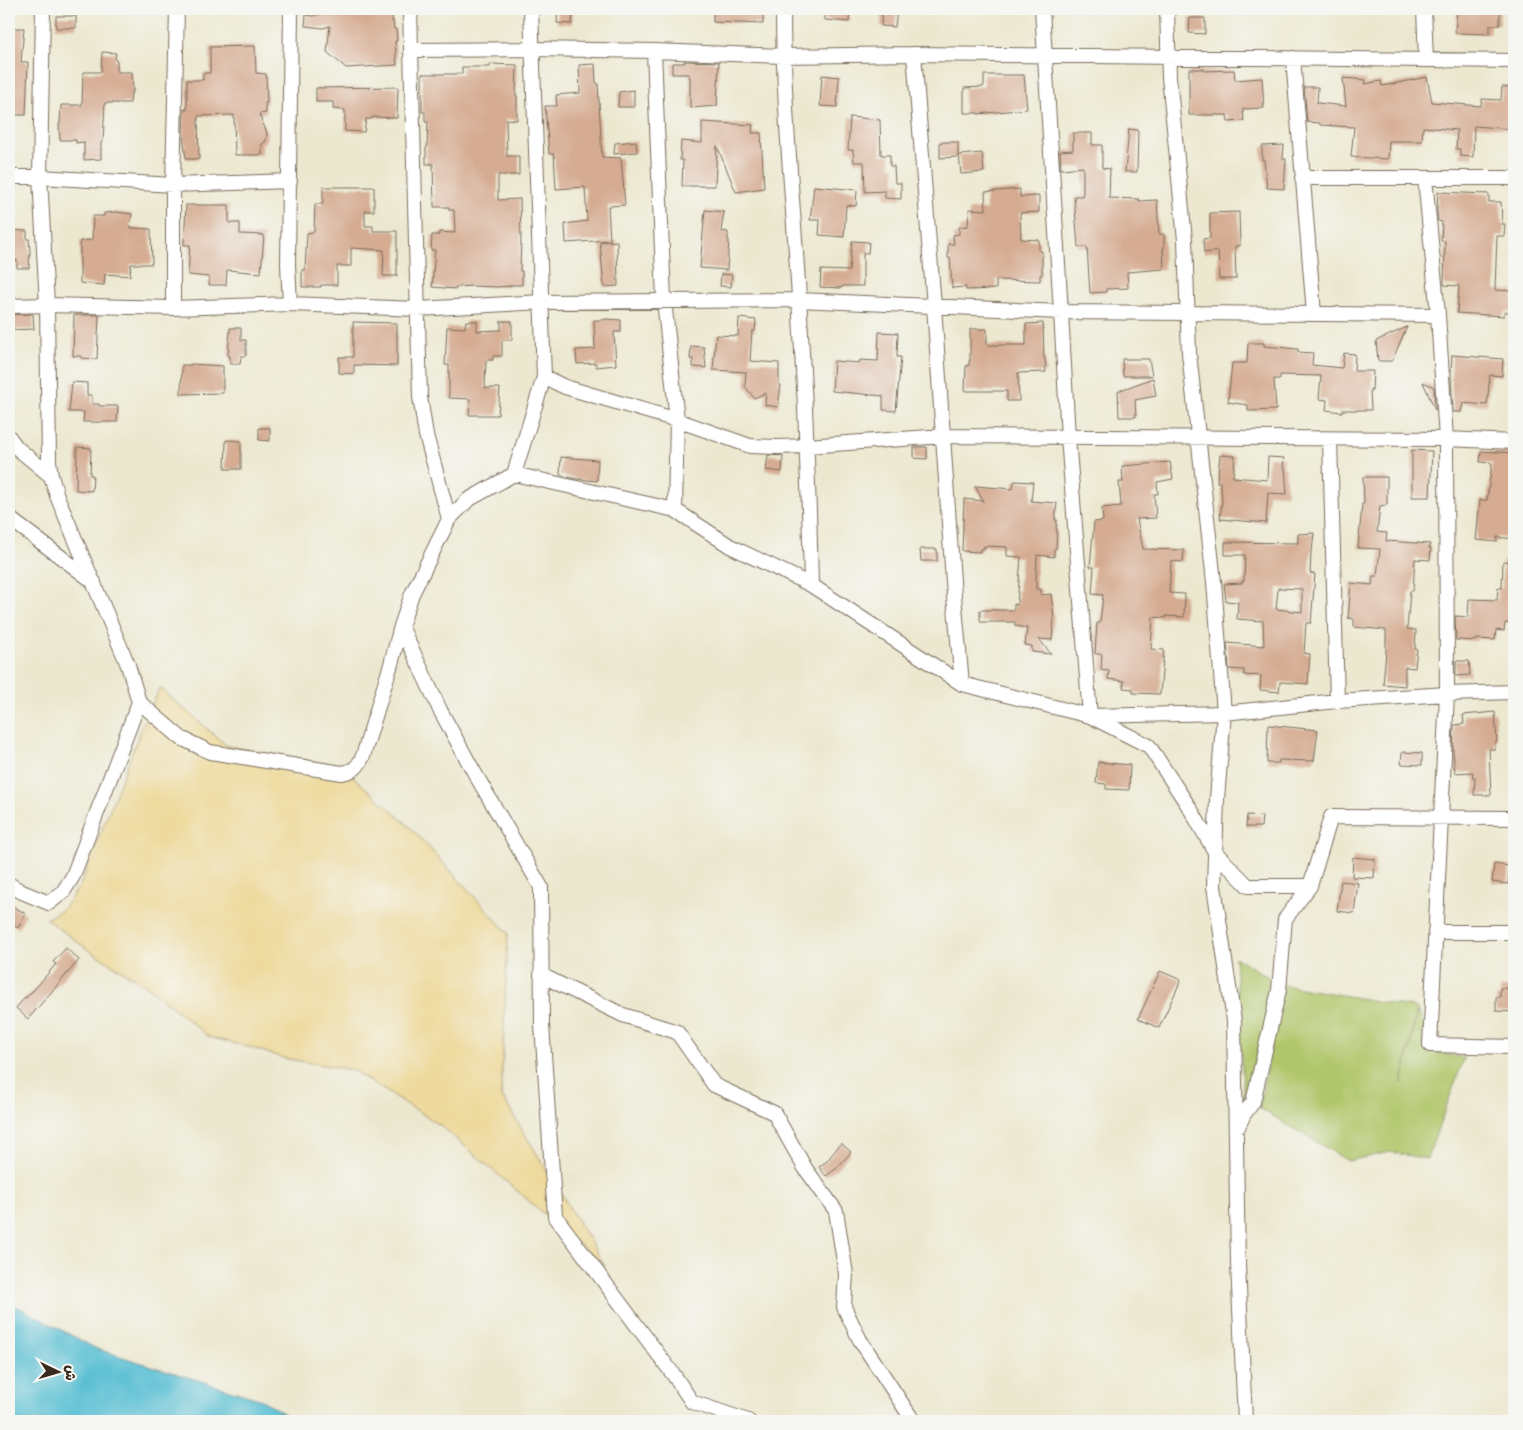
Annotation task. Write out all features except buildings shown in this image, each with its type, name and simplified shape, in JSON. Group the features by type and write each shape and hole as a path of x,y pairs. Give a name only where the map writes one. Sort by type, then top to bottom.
{"street":[{"path":"43,9 40,177 47,305 48,445 51,476 57,496 128,665 140,702 181,738 210,752 332,772 351,772 358,767 412,594 449,519 468,500 514,474 675,510 730,546 812,585 962,684 1090,716 1149,746 1191,810 1215,852 1248,886 1310,886"},
{"path":"173,308 173,185 177,9"},
{"path":"290,304 288,265 291,9"},
{"path":"410,9 420,397 426,435 449,519"},
{"path":"514,474 544,377 531,9"},
{"path":"783,9 783,56 799,300 812,585"},
{"path":"1042,9 1068,438 1090,716"},
{"path":"1166,9 1169,77 1185,240 1189,353 1214,582 1224,713 1214,886 1234,1021 1238,1264 1245,1421"},
{"path":"1424,9 1426,60"},
{"path":"411,50 654,50 783,56 914,54 1514,61"},
{"path":"654,50 664,300 677,420 675,510"},
{"path":"914,54 934,306 953,587 962,684"},
{"path":"1293,58 1314,314"},
{"path":"9,177 40,177 173,185 290,181"},
{"path":"1302,178 1514,178"},
{"path":"1425,178 1438,316 1446,439 1447,694 1430,1045 1514,1047"},
{"path":"9,306 173,308 290,304 418,309 542,302 799,300 1061,312 1438,316"},
{"path":"544,377 565,388 677,420 750,446 807,446 943,436 1446,439 1514,442"},
{"path":"9,437 17,448 51,476"},
{"path":"1330,439 1338,701"},
{"path":"9,518 94,583"},
{"path":"401,626 440,710 541,887 542,1025 555,1216 692,1402 748,1421"},
{"path":"1090,716 1224,713 1338,701 1514,692"},
{"path":"9,884 22,892 49,903 63,892 73,876 140,702"},
{"path":"1236,1131 1244,1114 1253,1102 1277,1000 1285,919 1310,886 1330,817 1514,818"},
{"path":"1435,932 1514,932"},
{"path":"541,975 623,1015 677,1032 714,1085 774,1113 805,1168 836,1211 846,1274 844,1308 860,1340 915,1421"}],"green space":[{"path":"9,411 15,517 9,512"},
{"path":"1235,957 1277,982 1244,1101"},
{"path":"1283,985 1417,1008 1402,1083 1418,1011 1435,1052 1464,1058 1427,1159 1390,1152 1348,1161 1259,1108"}],"sand":[{"path":"160,688 227,746 342,767 409,826 508,933 501,1095 605,1266 440,1125 352,1070 283,1058 209,1037 147,986 90,951 46,919 63,909 80,886 145,719"}],"water":[{"path":"9,1302 97,1349 262,1400 296,1421 9,1421"}]}
